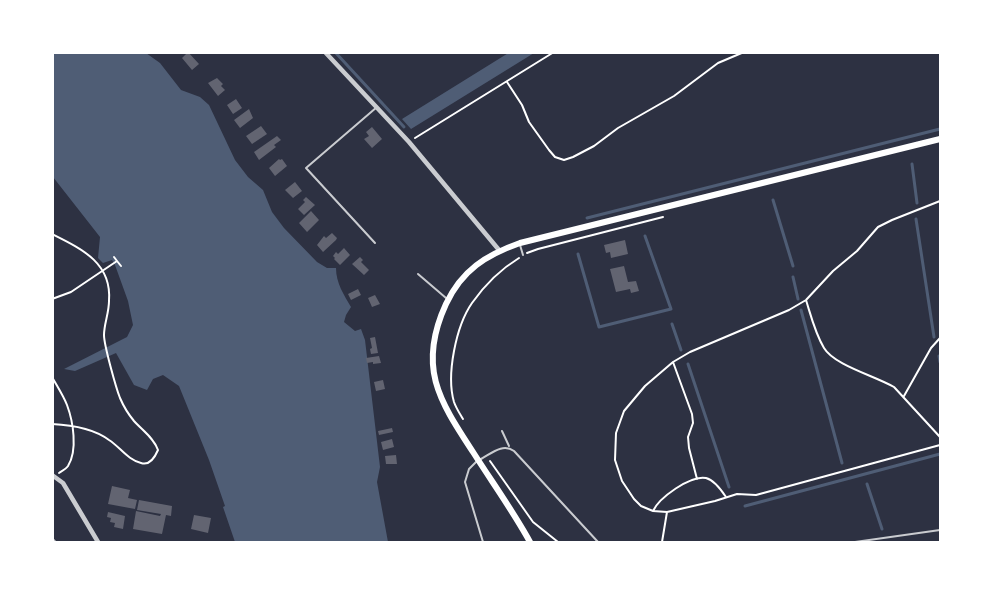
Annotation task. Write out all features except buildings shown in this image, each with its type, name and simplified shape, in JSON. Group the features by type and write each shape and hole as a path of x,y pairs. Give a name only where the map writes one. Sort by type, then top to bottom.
{"main road":[{"path":"530,542 510,507 450,416 437,388 432,350 440,316 459,283 471,270 483,259 499,250 520,243 940,139"}],"street":[{"path":"325,52 409,142 499,250"},
{"path":"54,476 63,483 98,542"}],"lane":[{"path":"375,243 306,168 376,107"},
{"path":"520,243 523,255"},
{"path":"418,274 448,300"},
{"path":"502,432 509,446 598,542"},
{"path":"483,542 465,482 469,469 478,460 503,447 509,446"},
{"path":"855,542 940,530"}],"path":[{"path":"409,142 554,52"},
{"path":"507,82 522,105 529,122 554,157 564,160 594,146 618,128 674,96 718,63 744,52"},
{"path":"940,201 878,227 857,251 833,271 806,300 790,310 690,352 673,362 646,386 624,411 616,433 614,460 622,481 641,506 653,511 667,512 737,494 756,495 940,445"},
{"path":"52,234 87,254 104,270 108,281 110,298 104,340 120,399 132,418 155,443 158,450 149,463 142,464 121,451 110,440 94,432 72,425 52,424"},
{"path":"466,425 455,404 450,381 454,355 463,320 484,288 509,264 523,255"},
{"path":"114,257 120,266"},
{"path":"52,299 71,292 117,261"},
{"path":"806,300 812,321 824,349 842,363 884,381 904,396 940,437"},
{"path":"904,396 931,348 940,338"},
{"path":"673,362 692,414 693,423 688,436 697,479"},
{"path":"52,377 67,405 72,425 73,451 67,467 54,476"},
{"path":"486,456 528,517 542,531 558,542"},
{"path":"653,511 657,503 680,486 697,479 706,478 713,482 726,498"},
{"path":"662,542 667,512"}],"water":[{"path":"510,52 534,53 411,129 402,119"},
{"path":"53,53 146,53 160,63 181,90 200,97 209,105 235,160 248,177 263,190 272,212 284,228 317,262 327,268 336,268 339,284 351,307 344,322 355,331 361,329 365,340 380,467 377,482 388,542 235,542 209,460 179,386 163,375 153,379 147,390 134,385 116,353 75,371 64,369 127,337 133,325 128,301 115,265 112,260 103,263 98,258 100,237 53,177"}],"waterway":[{"path":"335,52 404,127"},
{"path":"587,218 940,129"},
{"path":"912,164 917,203"},
{"path":"773,200 793,266"},
{"path":"916,219 934,337"},
{"path":"578,254 599,327 671,309 645,236"},
{"path":"793,277 798,299"},
{"path":"801,310 842,463"},
{"path":"672,324 681,350"},
{"path":"939,356 940,362"},
{"path":"688,364 729,487"},
{"path":"745,506 940,454"},
{"path":"867,484 882,529"}]}
